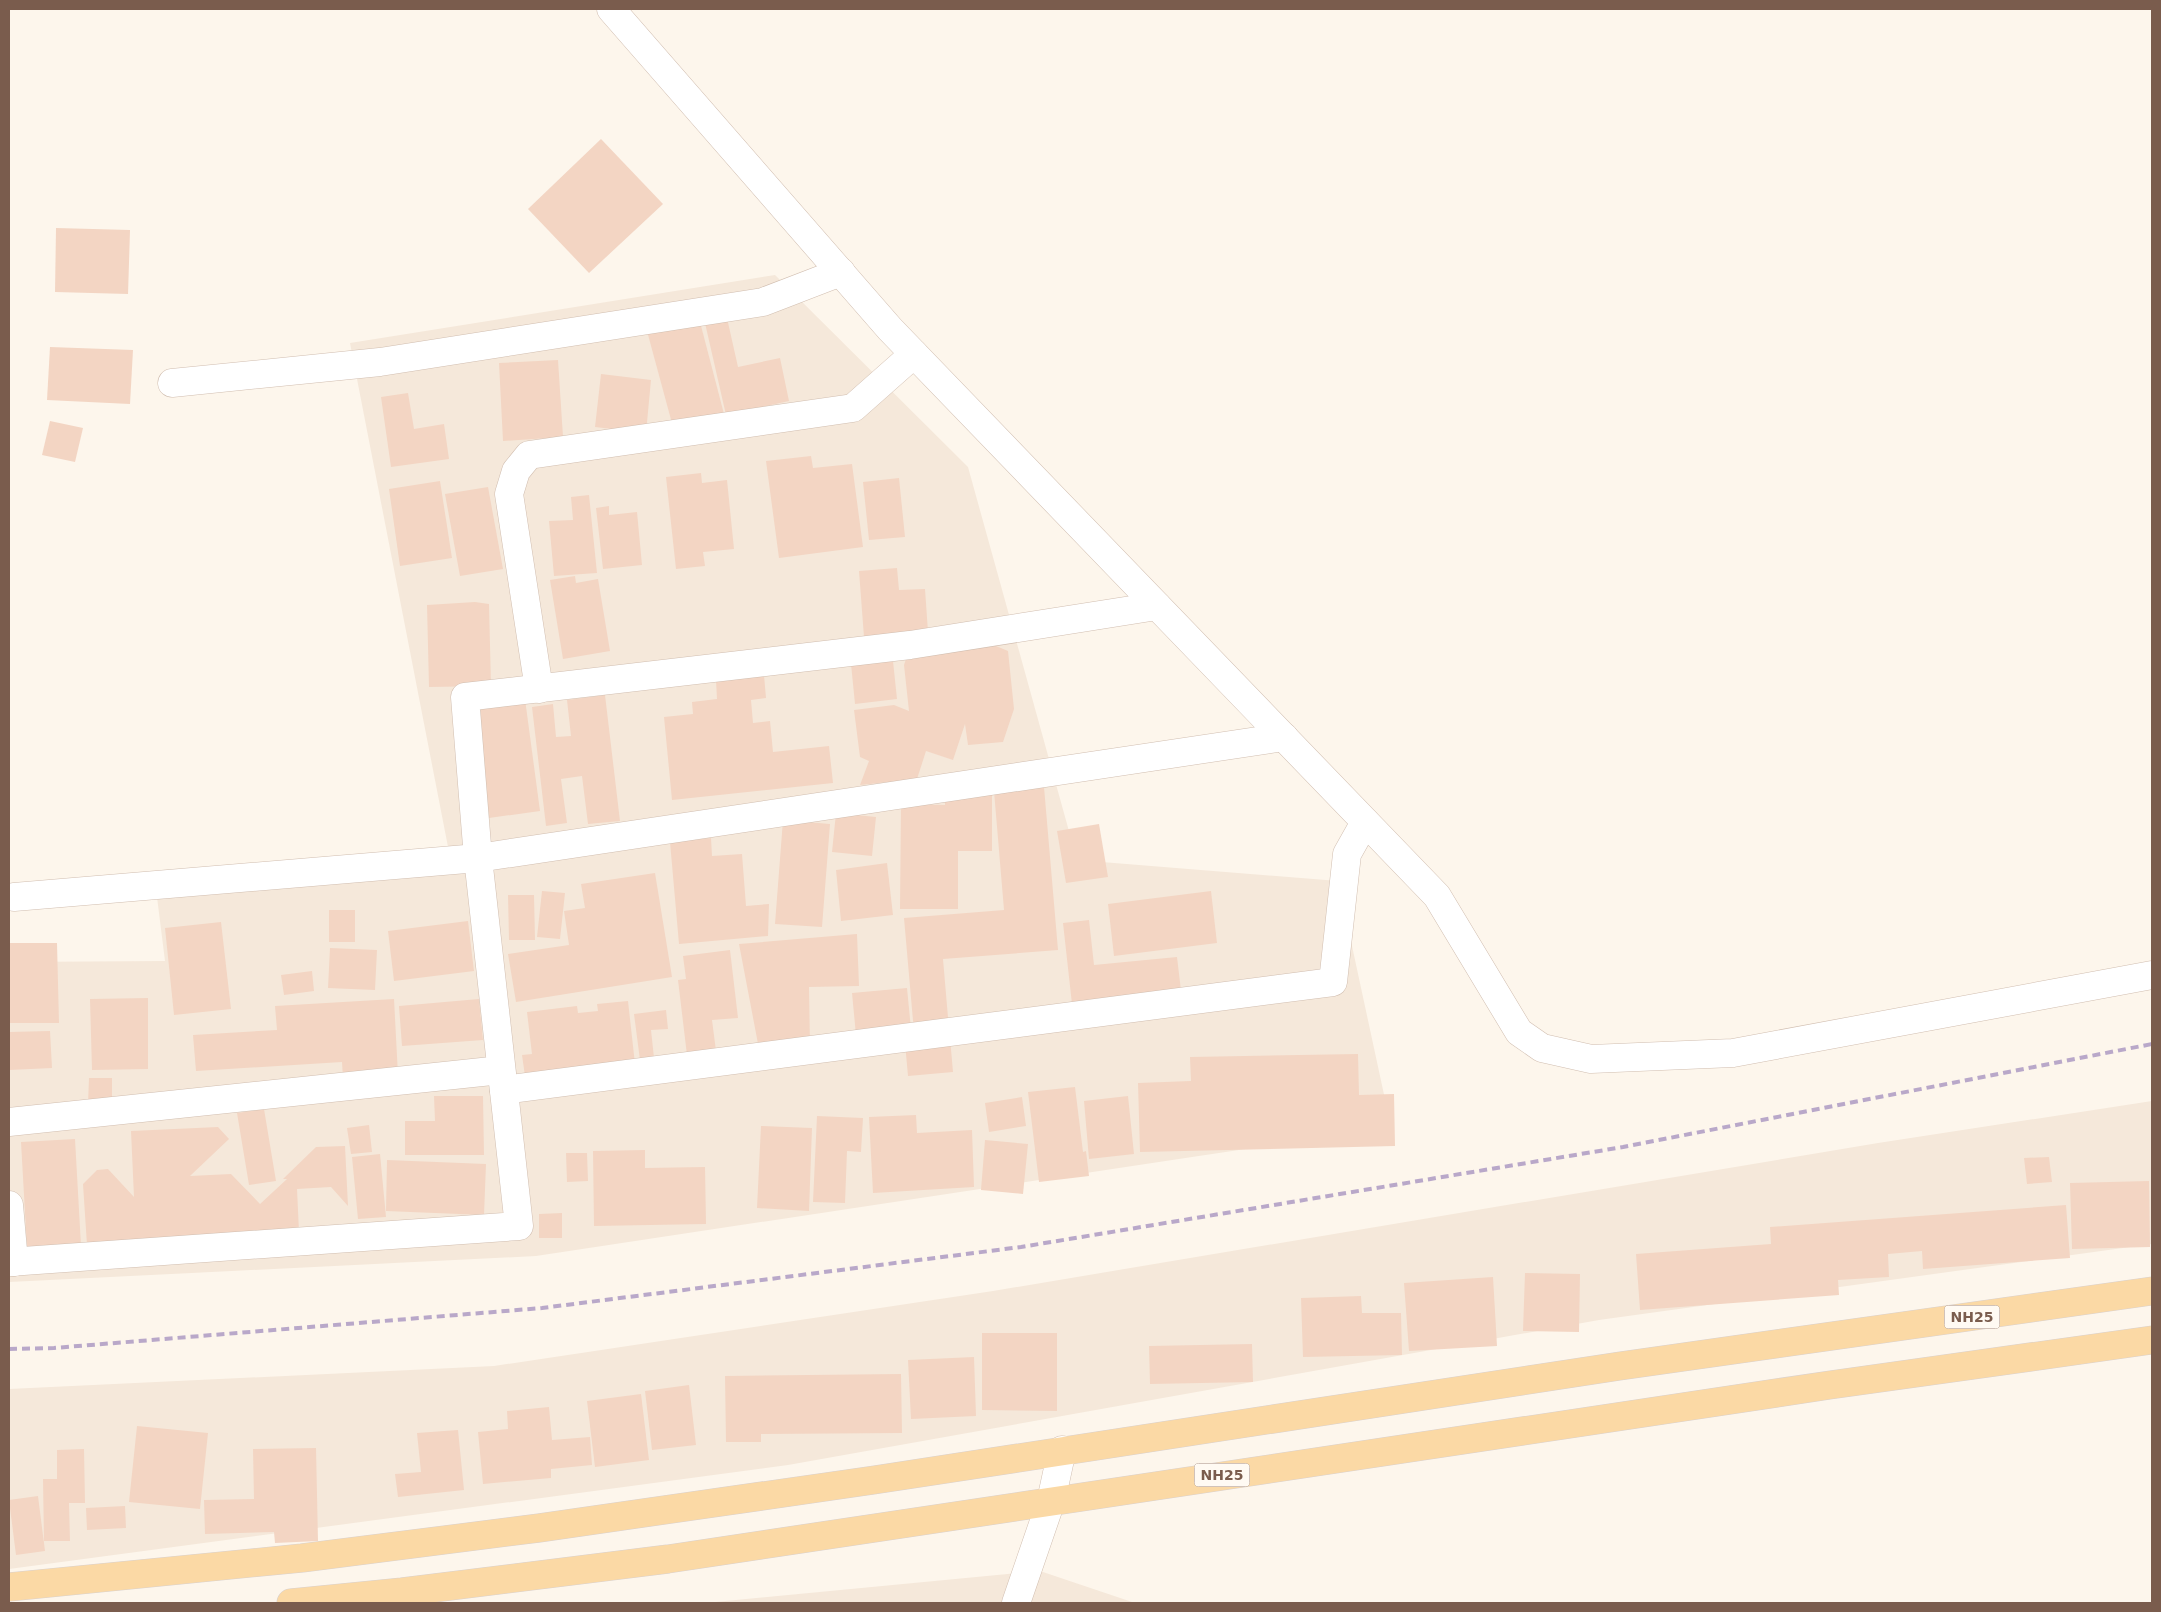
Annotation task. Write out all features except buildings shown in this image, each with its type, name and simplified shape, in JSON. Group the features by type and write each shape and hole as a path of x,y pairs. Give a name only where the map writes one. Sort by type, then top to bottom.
{"main road":[{"name":"NH25","path":"9,1587 302,1558 539,1528 874,1480 1620,1366 2152,1291"},
{"name":"NH25","path":"292,1603 402,1592 668,1559 1830,1385 2152,1340"}],"street":[{"path":"611,9 914,354 1437,896 1519,1032 1542,1048 1591,1059 1733,1052 2152,975"},
{"path":"172,383 380,362 763,302 841,272"},
{"path":"539,689 509,494 516,471 529,455 853,408 914,354"},
{"path":"9,1204 12,1262 519,1226 478,858 465,697 910,646 1157,606"},
{"path":"14,897 478,858 1284,738"},
{"path":"9,1122 502,1080 1333,982 1347,854 1365,822"},
{"path":"1016,1603 1051,1501 1062,1450"}],"shaded area":[{"path":"775,275 968,467 1077,860 1338,881 1391,1127 536,1256 9,1282 9,962 165,961 155,881 449,852 350,343"},
{"path":"2152,1101 2152,1244 1599,1320 788,1465 9,1569 9,1389 494,1366 993,1291 1878,1143"},
{"path":"1040,1571 1135,1603 705,1603"}],"railway":[{"path":"9,1349 54,1348 542,1308 1021,1247 1623,1147 2152,1044"}]}
